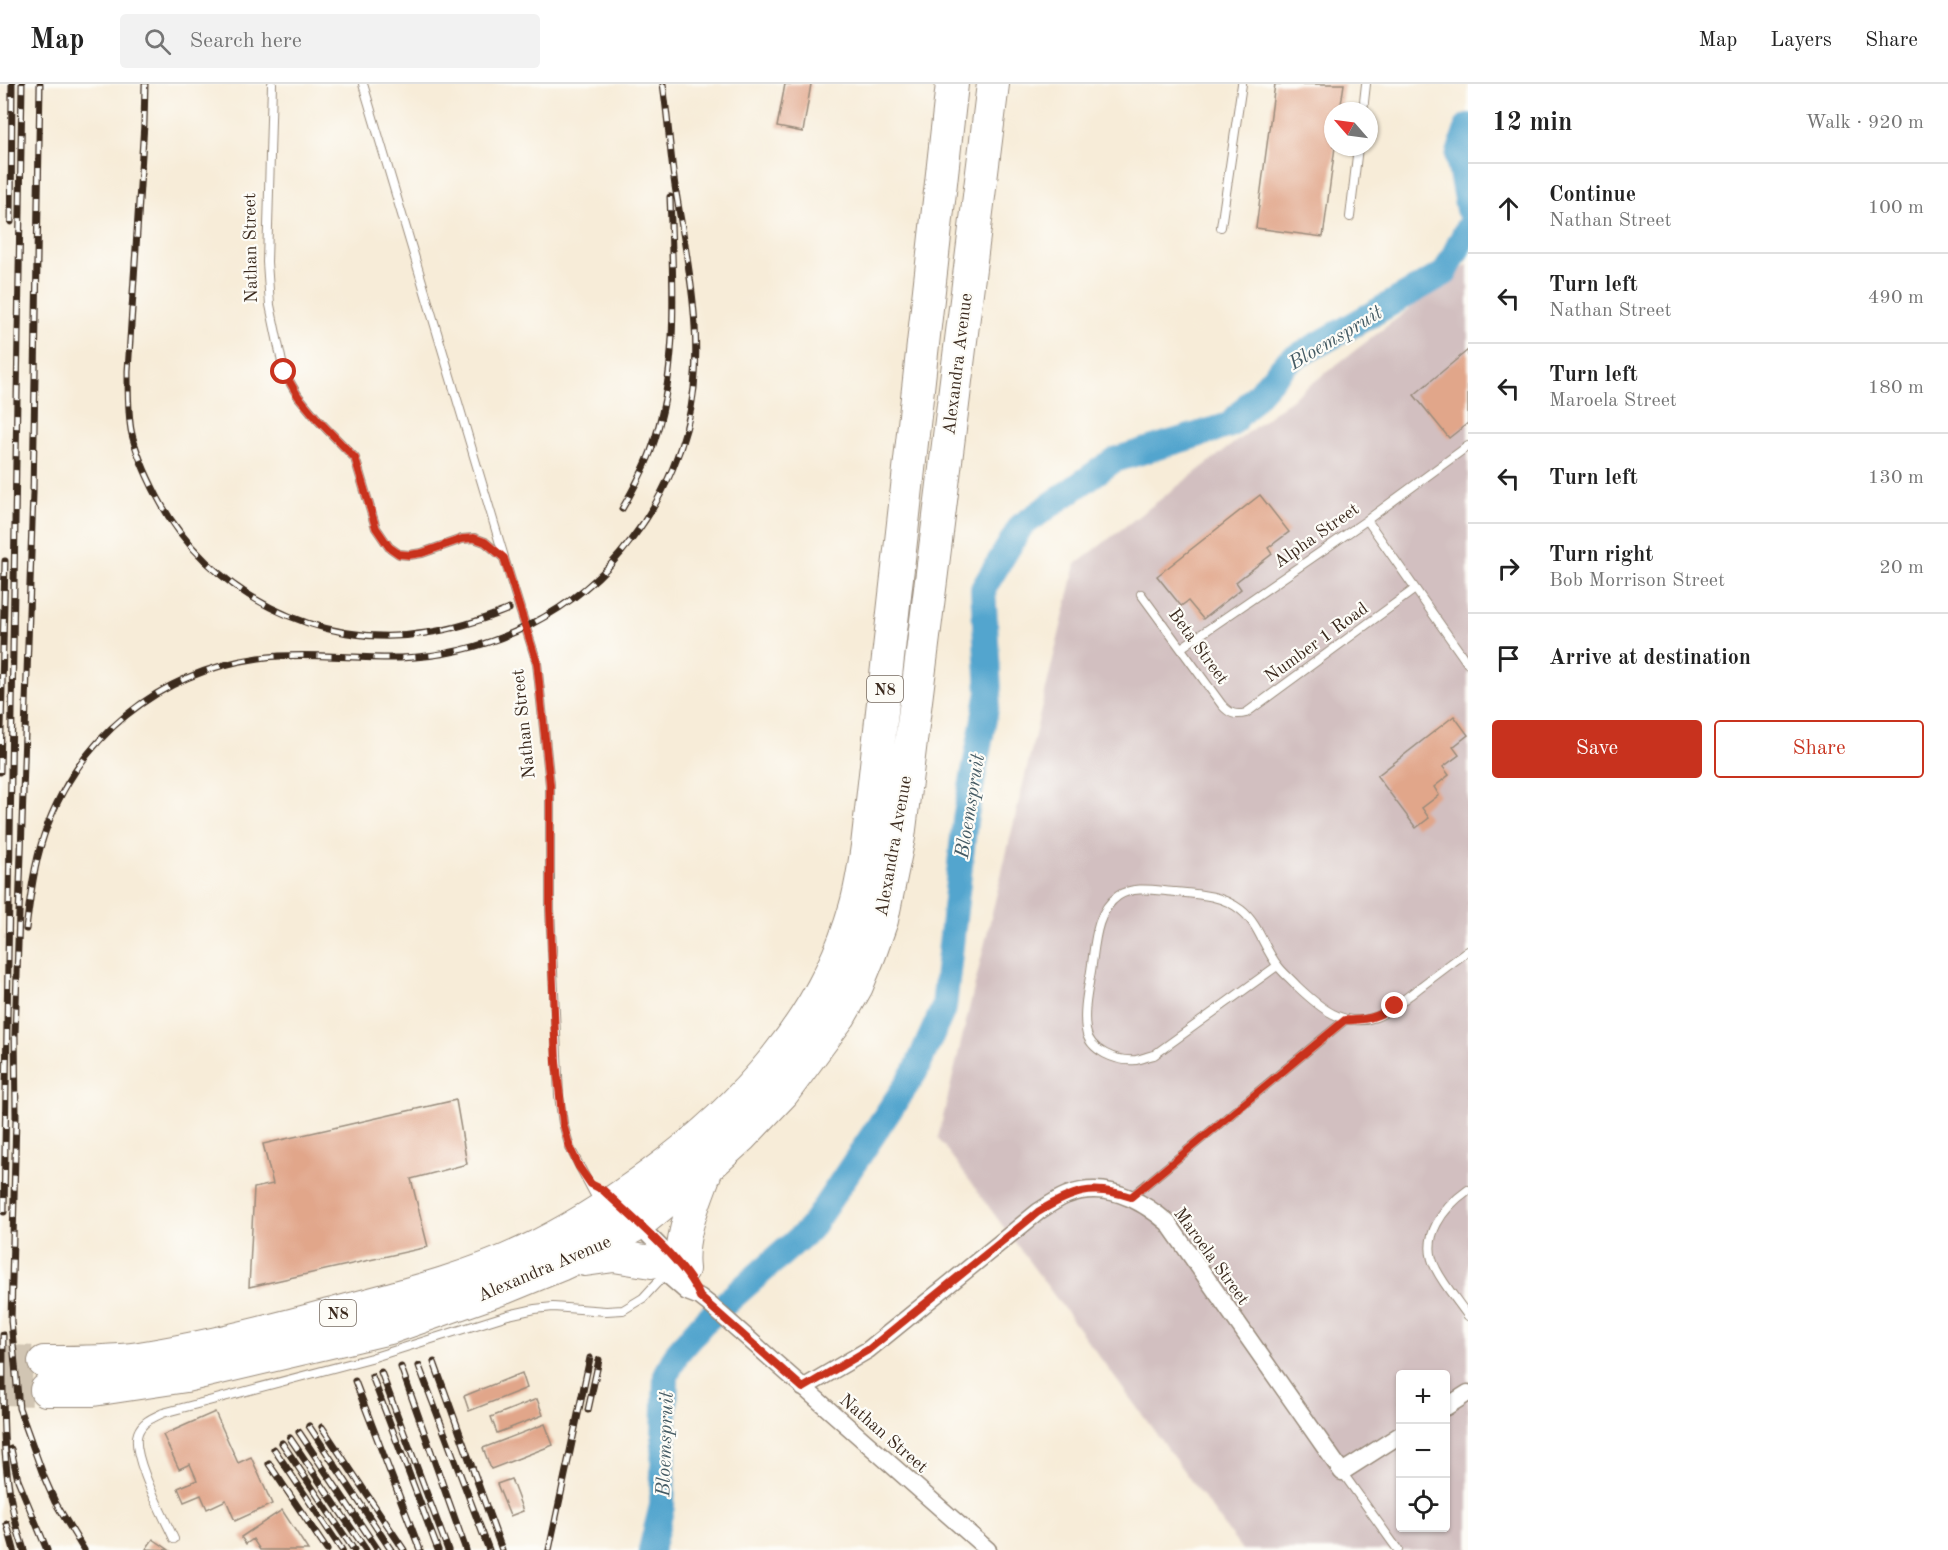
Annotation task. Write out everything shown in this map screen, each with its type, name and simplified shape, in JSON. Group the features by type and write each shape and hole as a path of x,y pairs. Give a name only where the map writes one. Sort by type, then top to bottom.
{"highway":[{"name":"Alexandra Avenue","path":"952,84 862,881 855,910 833,966 819,994 790,1038 742,1098 711,1128 666,1164 604,1196 524,1252 497,1264 405,1295 287,1326 138,1358 96,1362 45,1376 93,1390 140,1384 271,1357 390,1328 504,1288 560,1265 591,1251 631,1228 707,1168 741,1137 783,1093 822,1042 857,986 870,954 882,920 899,837 993,84"},
{"path":"560,1265 614,1256 669,1267 681,1256 684,1239 707,1168"}],"street":[{"name":"Maroela Street","path":"803,1388 868,1350 1029,1219 1065,1196 1087,1190 1112,1191 1131,1197 1151,1208 1168,1223 1342,1472"},
{"name":"Nathan Street","path":"604,1196 669,1267 695,1283 705,1300 988,1550"},
{"name":"Nathan Street","path":"631,1228 669,1267"},
{"path":"1450,1404 1468,1393"},
{"path":"1342,1472 1396,1438"}],"lane":[{"name":"Nathan Street","path":"272,84 267,262 270,305 284,372 298,396 355,458 376,528 389,547 399,554 409,555 422,553 462,539 474,538 485,542 504,558 537,663 550,785 550,909 559,1096 570,1148 604,1196"},
{"path":"363,84 504,558"},
{"path":"1221,228 1242,84"},
{"path":"1363,102 1366,84"},
{"path":"1350,217 1357,156"},
{"name":"Alpha Street","path":"1181,648 1367,520 1468,446"},
{"path":"1367,520 1468,664"},
{"name":"Number 1 Road","path":"1233,714 1246,713 1416,589"},
{"name":"Beta Street","path":"1141,594 1221,705 1233,714"},
{"path":"1277,966 1154,1055 1136,1060 1107,1055 1094,1045 1086,1032 1085,1014 1098,927 1107,907 1118,896 1132,890 1207,895 1240,909 1252,922 1277,966 1310,998 1328,1012 1345,1020 1362,1021 1378,1017 1468,951"},
{"path":"1131,1197 1345,1020"},
{"path":"1468,1190 1444,1209 1431,1239 1431,1255 1435,1268 1468,1316"},
{"path":"174,1539 137,1451 137,1434 148,1420 162,1413 372,1358 508,1315 553,1307 623,1310 643,1298 669,1267"},
{"name":"Maroela Street","path":"1342,1472 1398,1550"}],"shaded area":[{"path":"1468,264 1468,1550 1242,1550 938,1138 1076,564"}],"building":[{"path":"785,84 811,84 803,132 777,127"},
{"path":"1275,84 1344,84 1341,102 1324,102 1324,156 1334,156 1323,237 1256,228"},
{"path":"1468,350 1468,423 1449,438 1414,395"},
{"path":"1260,495 1289,532 1268,548 1272,554 1236,582 1241,589 1203,619 1188,601 1181,606 1157,576"},
{"path":"1454,716 1468,735 1453,747 1459,755 1443,767 1449,775 1434,787 1439,795 1422,808 1429,818 1416,828 1377,776"},
{"path":"456,1100 467,1164 411,1179 428,1247 249,1287 254,1188 273,1184 263,1144"},
{"path":"522,1373 527,1388 469,1411 464,1396"},
{"path":"537,1399 543,1415 497,1433 491,1417"},
{"path":"215,1412 238,1463 251,1457 272,1504 235,1521 226,1500 207,1509 201,1495 184,1502 178,1488 197,1480 190,1464 179,1469 163,1435"},
{"path":"545,1424 553,1445 491,1469 483,1448"},
{"path":"511,1479 523,1511 510,1516 497,1484"},
{"path":"282,1510 308,1550 260,1550 253,1539 246,1544 241,1537"},
{"path":"153,1539 169,1550 146,1549"}],"waterway":[{"name":"Bloemspruit","path":"1468,126 1458,157 1468,209"},
{"name":"Bloemspruit","path":"651,1550 662,1506 666,1375 677,1353 703,1323 810,1229 915,1072 944,1007 965,820 989,692 983,589 1021,526 1114,460 1230,425 1287,362 1445,273 1468,227"}],"tunnel":[{"path":"0,1361 44,1362"},
{"path":"0,1389 46,1390"}],"railway":[{"path":"11,222 12,84"},
{"path":"4,1212 22,84"},
{"path":"40,84 33,493 15,1034 16,1116 11,1321 19,1408 55,1502 84,1550"},
{"path":"145,84 128,371 129,416 133,439 142,465 158,498 179,532 206,561 236,587 271,608 308,623 346,633 386,636 426,633 468,624 509,609"},
{"path":"26,929 38,858 44,835 59,800 77,768 100,740 126,715 155,695 187,678 222,666 259,658 276,656 400,658 466,649 498,639 558,609 585,589 631,540 664,488 680,449 691,408 696,363 696,337 688,261 673,173 663,84"},
{"path":"622,509 651,451 667,389 671,357 673,293 670,197"},
{"path":"0,772 5,561"},
{"path":"3,1335 4,1444 16,1525 24,1550"},
{"path":"549,1550 590,1358"},
{"path":"588,1410 599,1360"},
{"path":"434,1362 502,1550"},
{"path":"419,1366 489,1550"},
{"path":"401,1367 466,1550"},
{"path":"381,1372 448,1550"},
{"path":"372,1376 438,1550"},
{"path":"355,1381 420,1550"},
{"path":"309,1426 391,1550"},
{"path":"322,1427 404,1550"},
{"path":"299,1432 378,1550"},
{"path":"290,1438 366,1550"},
{"path":"282,1443 354,1550"},
{"path":"11,1449 18,1480 47,1550"},
{"path":"274,1449 342,1550"},
{"path":"269,1464 327,1550"},
{"path":"7,1524 14,1550"}],"route":[{"path":"284,372 298,396 355,458 376,528 389,547 399,554 409,555 422,553 462,539 474,538 485,542 504,558 537,663 550,785 549,867 556,1062 563,1123 570,1148 591,1184 603,1190 676,1261 695,1283 700,1297 803,1388 868,1350 1038,1212 1065,1196 1087,1190 1112,1191 1131,1197 1345,1020 1362,1021 1378,1017 1395,1006"}]}
